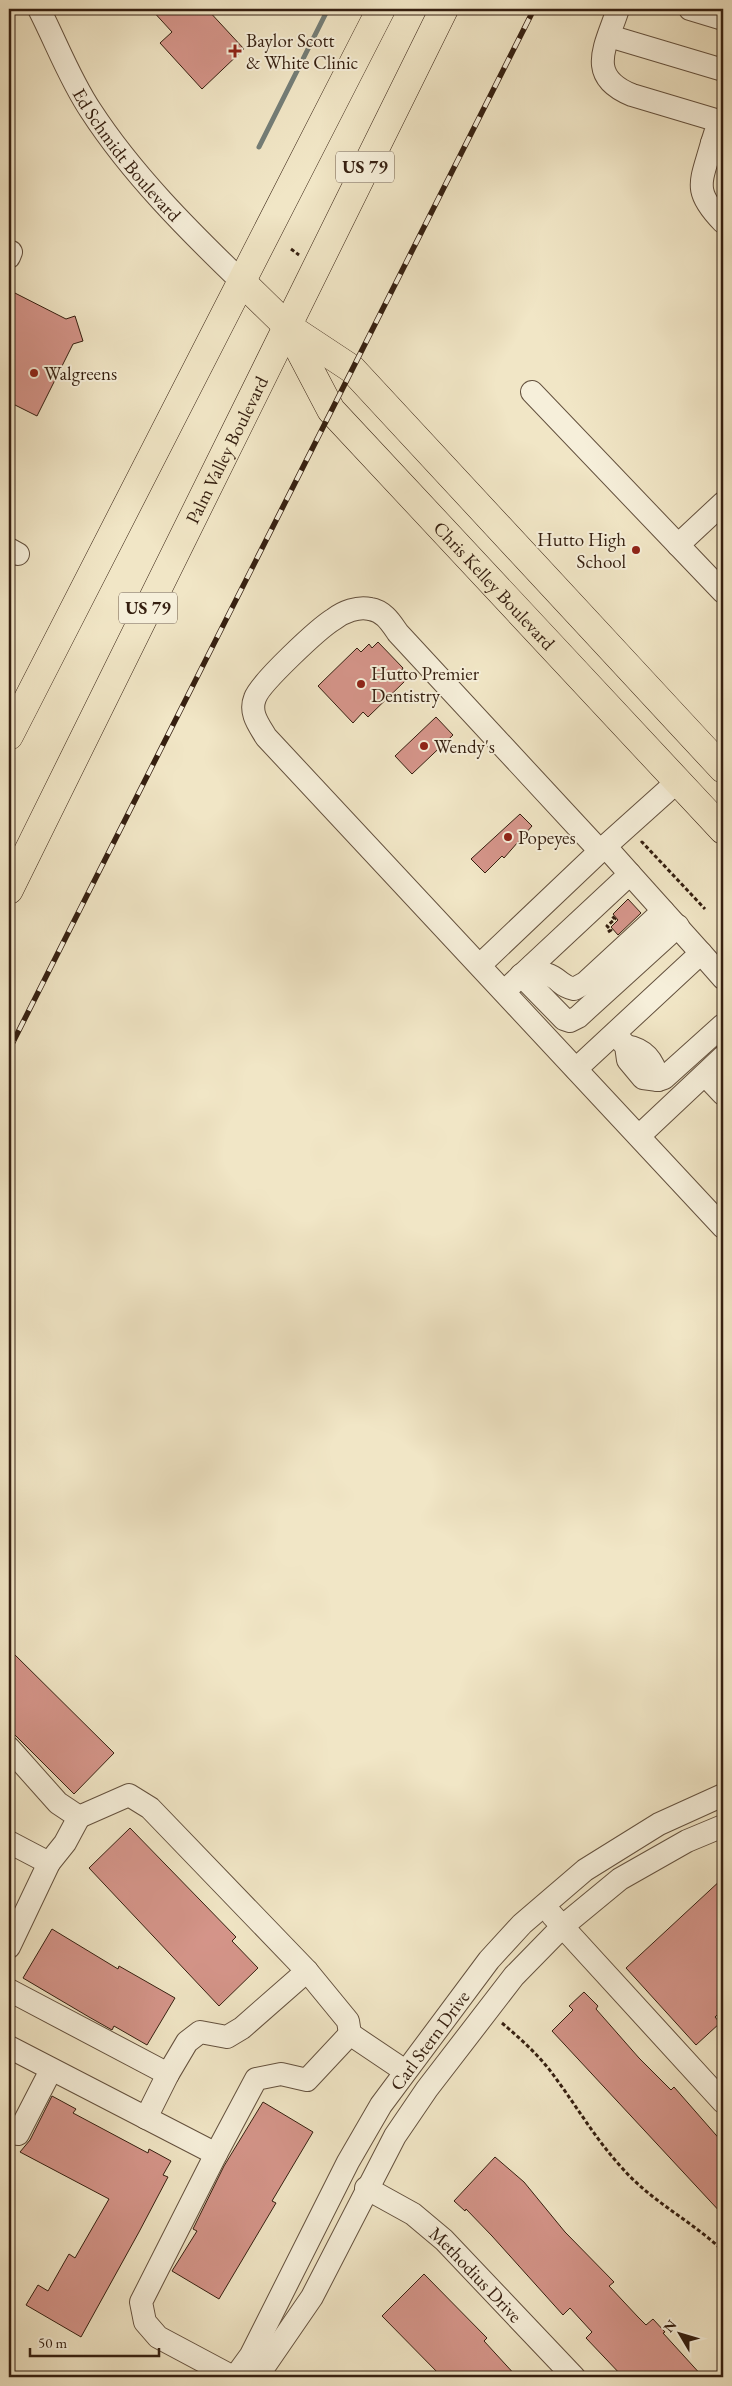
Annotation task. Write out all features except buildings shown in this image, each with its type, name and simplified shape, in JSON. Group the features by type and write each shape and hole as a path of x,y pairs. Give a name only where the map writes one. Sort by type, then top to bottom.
{"main road":[{"name":"US 79","path":"9,736 381,9"},
{"name":"Palm Valley Boulevard","path":"9,890 444,9"},
{"name":"Chris Kelley Boulevard","path":"242,282 287,326 352,369 723,769"},
{"name":"Chris Kelley Boulevard","path":"287,326 332,410 723,830"}],"street":[{"name":"Ed Schmidt Boulevard","path":"39,9 90,110 122,155 196,238 242,282"},
{"path":"618,9 602,59 603,71 609,81 620,90 632,95 719,121 718,149 700,184 703,198 723,222"},
{"path":"690,9 723,19"},
{"path":"609,36 723,70"},
{"path":"532,392 678,545 720,581"},
{"path":"678,545 723,503"},
{"path":"723,978 671,918 630,874 602,849 398,633 385,615 370,609 352,610 334,619 276,671 255,698 253,715 266,737 723,1228"},
{"path":"480,966 602,849 678,781"},
{"path":"504,992 532,972 630,874"},
{"path":"532,972 553,977 563,986 574,989 585,983 627,945 671,918"},
{"path":"532,972 564,1019 570,1021 578,1018 671,918"},
{"path":"576,1069 620,1040 701,953"},
{"path":"620,1040 628,1060 643,1078 658,1080 664,1078 723,1026"},
{"path":"638,1136 723,1058"},
{"path":"705,1075 723,1094"},
{"path":"9,1748 58,1803 79,1817"},
{"path":"9,1947 49,1863 65,1843 79,1817 129,1795 150,1808 307,1971 348,2021 350,2034 405,2072"},
{"name":"Carl Stern Drive","path":"234,2377 250,2355 268,2322 348,2162 381,2105 489,1960 543,1905 584,1870 620,1846 659,1824 723,1795"},
{"name":"Carl Stern Drive","path":"257,2377 312,2297 366,2188 395,2136 427,2089 514,1976 563,1926 620,1879 661,1855 723,1826"},
{"path":"9,1842 49,1863"},
{"path":"543,1905 718,2087"},
{"path":"146,2118 168,2074 187,2042 200,2032 227,2037 242,2028 307,1971"},
{"path":"9,1990 168,2074"},
{"path":"234,2377 158,2337 145,2322 141,2302 256,2079 281,2074 306,2080 350,2034"},
{"path":"9,2047 216,2154"},
{"path":"18,2134 51,2070"},
{"name":"Methodius Drive","path":"366,2188 413,2214 444,2240 574,2377"}],"path":[{"path":"636,848 642,842 705,909"},
{"path":"499,2020 533,2051 545,2065 598,2141 624,2171 645,2191 723,2251"}],"waterway":[{"path":"259,147 328,9"}],"railway":[{"path":"9,1050 534,9"}],"place":[{"name":"Baylor Scott & White Clinic","path":"235,51"},
{"name":"Walgreens","path":"34,373"},
{"name":"Hutto High School","path":"636,550"},
{"name":"Hutto Premier Dentistry","path":"361,684"},
{"name":"Wendy's","path":"424,746"},
{"name":"Popeyes","path":"508,837"}]}
